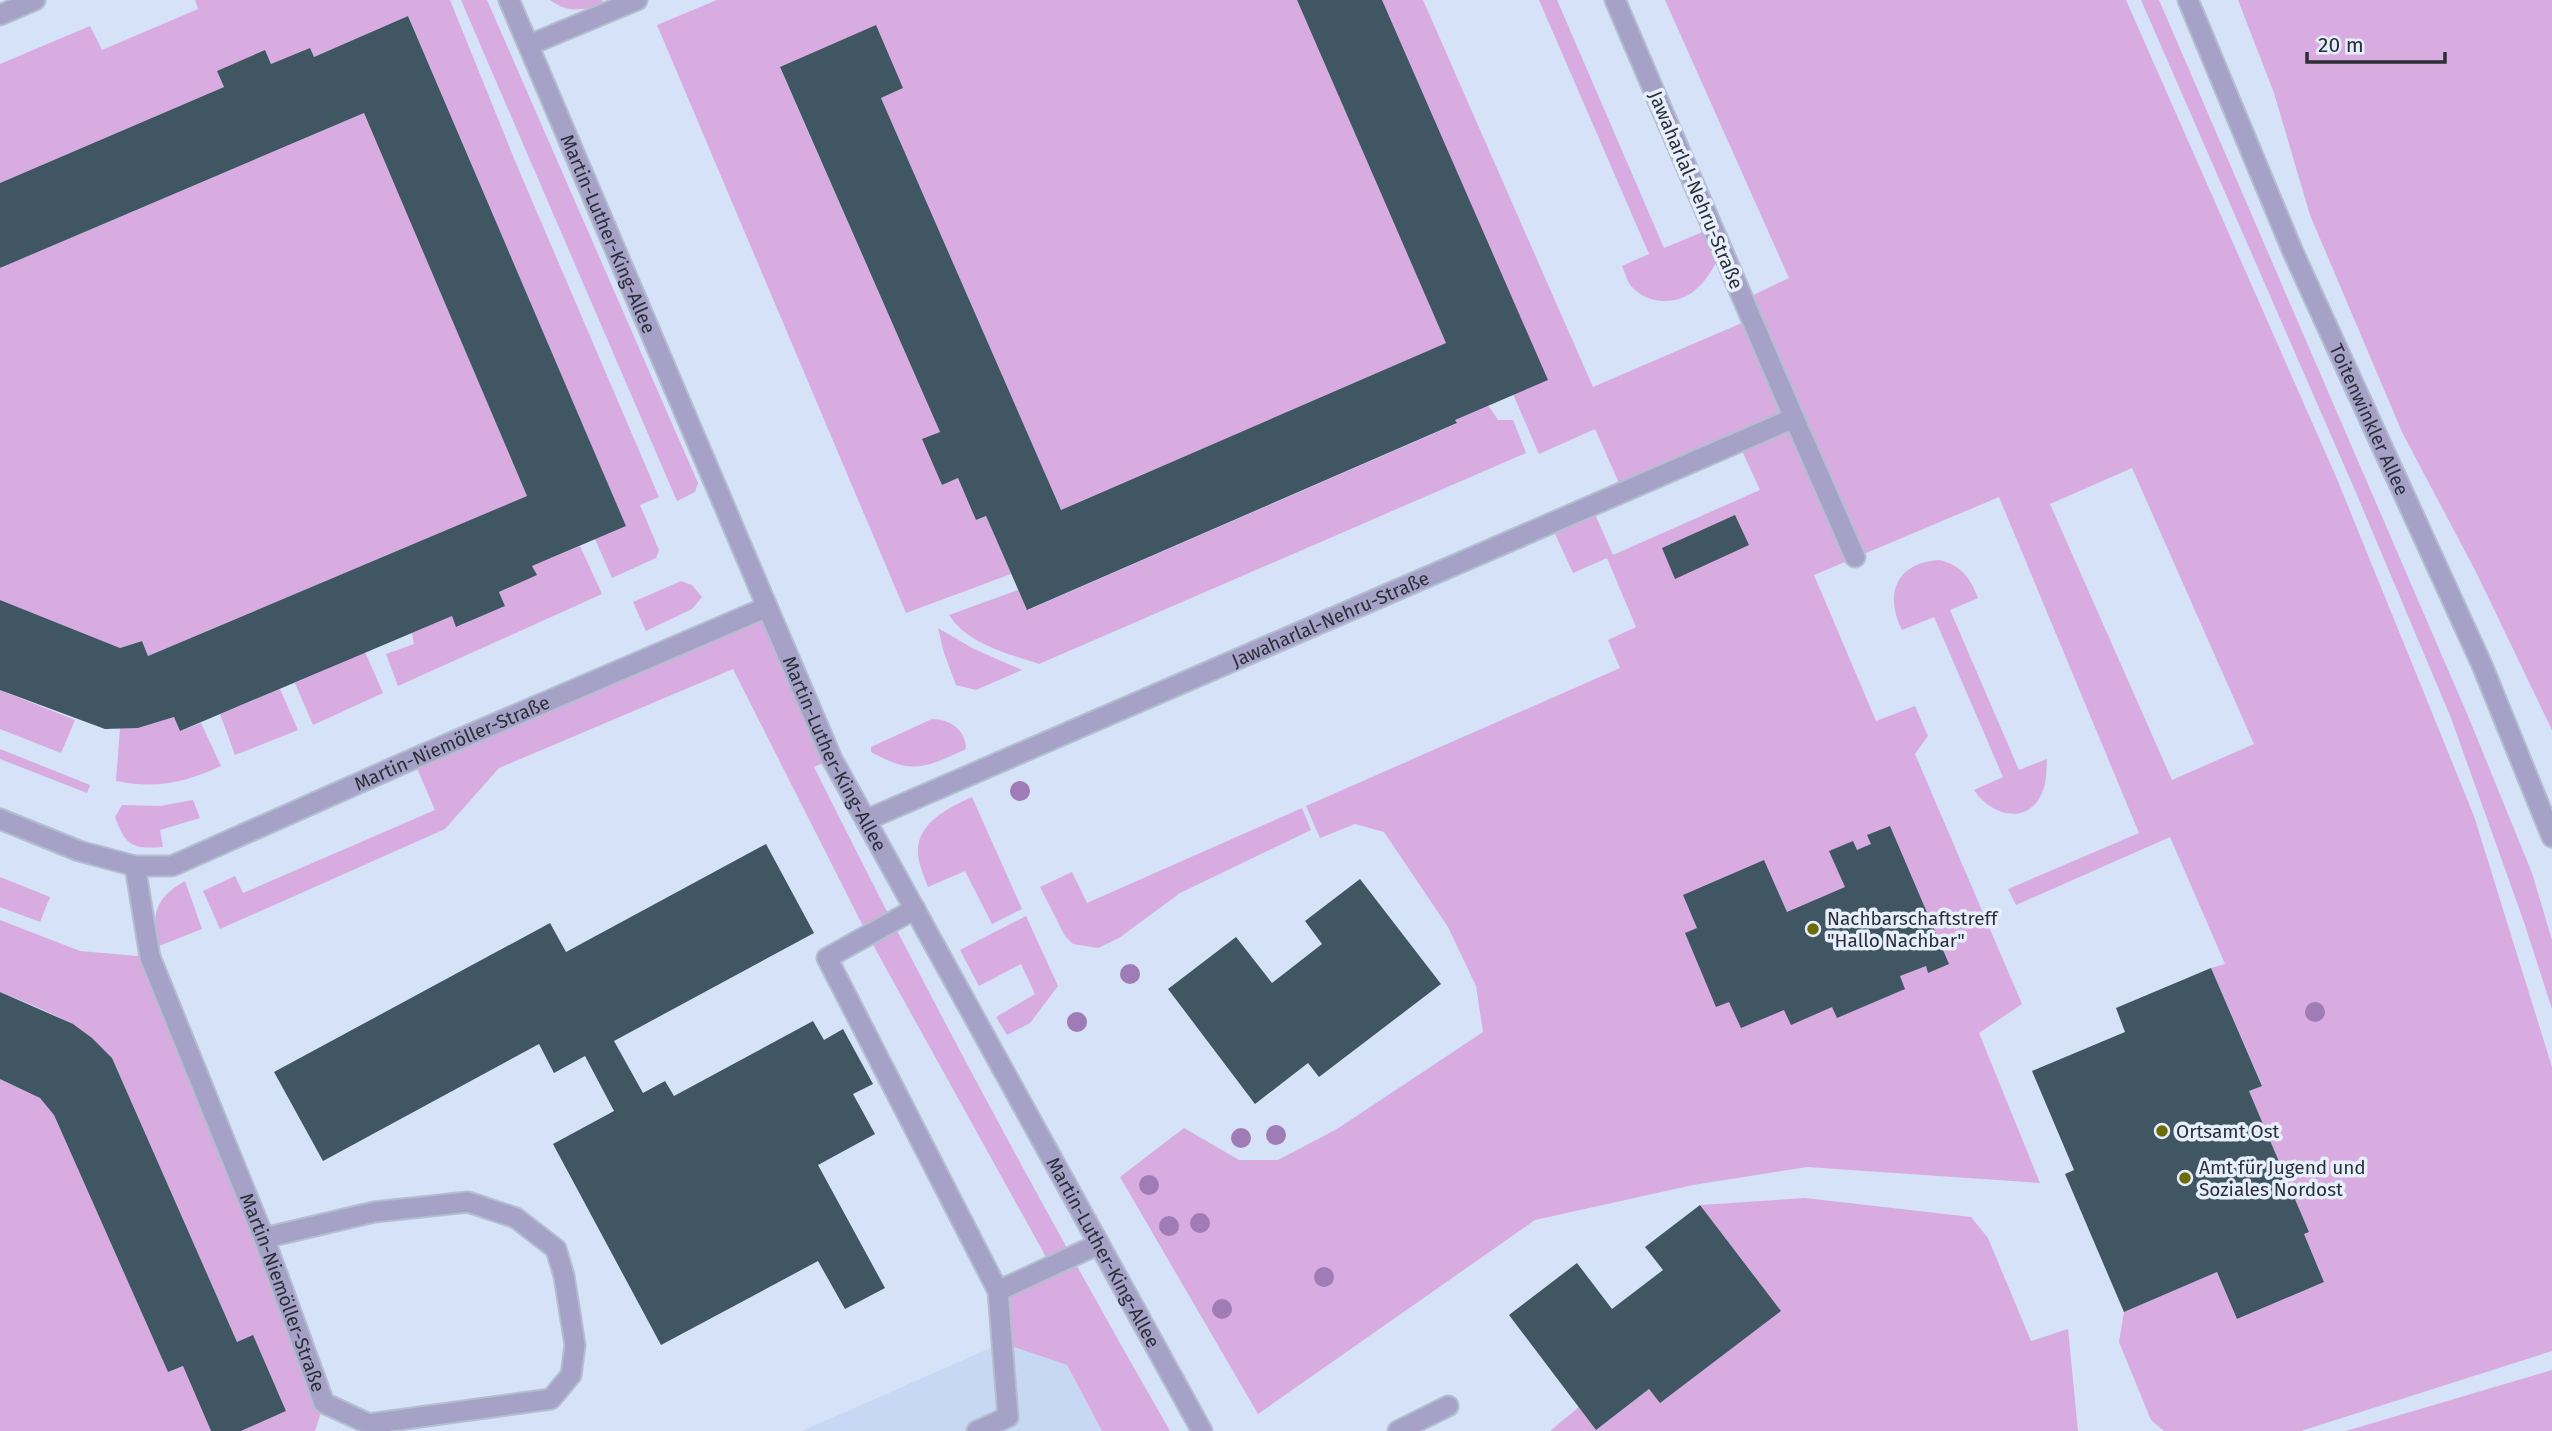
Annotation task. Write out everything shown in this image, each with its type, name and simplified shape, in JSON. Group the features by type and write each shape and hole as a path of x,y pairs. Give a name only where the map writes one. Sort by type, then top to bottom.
{"street":[{"path":"0,15 35,0"},
{"name":"Martin-Luther-King-Allee","path":"509,0 832,759 1202,1431"},
{"path":"529,45 637,0"},
{"name":"Jawaharlal-Nehru-Straße","path":"1615,0 1855,557"},
{"name":"Toitenwinkler Allee","path":"2188,0 2293,252 2482,665 2552,837"},
{"name":"Jawaharlal-Nehru-Straße","path":"866,821 1794,418"},
{"name":"Martin-Niemöller-Straße","path":"0,819 79,851 135,866 172,866 766,607"},
{"name":"Martin-Niemöller-Straße","path":"135,866 150,957 264,1238 324,1403 369,1424 551,1399 571,1375 576,1345 564,1276 556,1249 516,1218 468,1202 374,1212 264,1238"},
{"path":"915,909 827,958 998,1291 1008,1417 976,1431"},
{"path":"998,1291 1099,1244"},
{"path":"1398,1431 1448,1406"}],"shaded area":[{"path":"195,0 450,0 515,161 659,497 640,505 659,550 656,558 612,578 595,539 626,526 408,16 314,57 271,64 265,51 217,71 224,87 0,183 0,64 90,26 102,50 198,9"},
{"path":"461,0 487,0 698,483 695,492 677,501"},
{"path":"550,0 603,0 601,4 575,10"},
{"path":"717,0 1297,0 1446,343 1061,510 881,98 903,88 780,68 940,432 923,440 942,485 958,478 976,520 986,516 1011,574 906,613 657,25"},
{"path":"1382,0 1423,0 1593,387 1751,319 1743,300 1789,278 1665,0 2126,0 2337,479 2474,816 2552,1067 2552,1351 2301,1431 2164,1431 2151,1420 2119,1342 2124,1312 2217,1272 2237,1319 2324,1282 2304,1234 2309,1232 2249,1091 2262,1085 2211,968 2225,964 2170,837 2016,905 2008,889 2139,833 1999,497 1814,575 1876,721 1915,706 1928,736 1915,754 2022,1004 1979,1033 2040,1183 1807,1167 1693,1185 1535,1220 1258,1414 1120,1177 1184,1128 1239,1160 1278,1160 1337,1129 1483,1032 1476,986 1448,927 1384,832 1355,824 1320,838 1306,806 1620,668 1608,640 1636,627 1607,558 1573,573 1550,523 1591,505 1613,555 1760,490 1738,442 1623,492 1595,429 1539,454 1513,394","holes":["2132,468 2254,744 2172,780 2050,504"]},
{"path":"1539,0 1557,0 1664,248 1712,228 1722,251 1707,278 1685,297 1665,301 1651,299 1638,293 1628,282 1622,266 1649,254"},
{"path":"2141,0 2159,0 2468,716 2532,873 2552,940 2552,1009 2451,718 2354,488"},
{"path":"2238,0 2552,0 2552,730 2477,574 2402,432 2310,215 2274,93"},
{"path":"364,113 527,496 148,656 142,641 120,648 0,600 0,268"},
{"path":"1488,405 1498,420 1513,420 1526,453 1039,664 977,641 949,615 1018,590 1028,610 1456,424 1455,420"},
{"path":"580,546 602,594 398,686 386,654 414,644 412,633 452,616 457,627 505,606 499,592 536,575 532,566"},
{"path":"1939,560 1964,573 1978,598 1950,610 2019,770 2047,759 2046,778 2040,797 2033,806 2016,814 1988,805 1974,790 2003,777 1934,617 1902,630 1897,617 1894,593 1904,574 1924,562"},
{"path":"681,581 692,585 702,597 692,609 646,631 633,602"},
{"path":"767,607 832,759 814,767 987,1102 1170,1431 1102,1431 1067,1365 1002,1343 998,1291 1051,1266 867,934 733,669 499,768 445,829 220,929 203,891 235,876 243,893 435,810 413,759"},
{"path":"938,628 974,649 1022,670 976,690 956,685"},
{"path":"365,652 383,693 313,725 295,683"},
{"path":"280,689 298,730 235,755 220,714"},
{"path":"0,690 75,720 61,753 0,729"},
{"path":"174,717 180,731 201,723 221,766 195,777 170,783 116,781 120,728 138,728"},
{"path":"932,719 951,723 956,727 963,736 966,749 940,761 918,766 897,764 871,752 871,747"},
{"path":"0,749 90,785 87,793 0,759"},
{"path":"972,797 1022,909 992,924 965,871 928,887 919,861 920,838 925,829 942,813"},
{"path":"193,800 200,818 160,830 163,847 132,844 123,835 115,817 122,805 160,806"},
{"path":"1302,808 1311,830 1180,893 1119,938 1098,948 1073,944 1065,936 1040,887 1072,872 1087,903"},
{"path":"0,877 50,897 40,922 0,907"},
{"path":"185,881 202,929 159,946 155,925 158,908 167,894"},
{"path":"1026,916 1058,986 1030,1023 1007,1035 996,1017 1035,994 1021,964 979,986 960,950"},
{"path":"0,920 80,951 150,957 324,1403 315,1431 241,1431 286,1411 253,1336 237,1342 112,1058 73,1026 47,1011 0,992"},
{"path":"0,1079 40,1098 54,1115 168,1372 183,1366 211,1431 0,1431"},
{"path":"1805,1198 1971,1217 1988,1238 2031,1341 2068,1329 2078,1431 1550,1431 1579,1407 1596,1430 1649,1389 1660,1402 1780,1310 1700,1205"},
{"path":"1002,1343 1067,1365 1102,1431 802,1431"},
{"path":"2552,1370 2552,1431 2346,1431"}],"building":[{"path":"1297,0 1382,0 1548,380 1455,420 1457,423 1027,610 986,516 976,520 958,478 942,485 922,439 940,432 780,67 876,25 903,88 881,98 1061,510 1446,343"},
{"path":"408,16 626,526 532,566 537,575 499,592 505,606 456,627 452,616 180,731 174,717 138,728 105,729 0,690 0,600 120,648 142,641 148,656 527,496 364,113 0,268 0,183 224,87 217,71 265,50 271,64 310,48 314,57"},
{"path":"1735,515 1749,545 1675,579 1662,548"},
{"path":"1890,826 1949,964 1928,973 1926,966 1900,976 1905,989 1837,1018 1832,1007 1791,1025 1784,1010 1741,1028 1729,1002 1716,1007 1685,933 1697,928 1683,895 1764,860 1787,912 1845,887 1829,851 1853,841 1857,850 1871,844 1867,835"},
{"path":"766,844 814,933 614,1041 643,1093 665,1081 674,1096 813,1021 824,1040 843,1029 873,1084 853,1094 875,1134 818,1165 885,1288 845,1309 818,1261 661,1345 553,1144 614,1111 585,1056 554,1073 539,1044 323,1161 274,1072 550,923 566,952"},
{"path":"1360,879 1441,984 1319,1077 1308,1063 1255,1104 1168,989 1236,937 1272,983 1322,944 1305,921"},
{"name":"Ortsamt Ost","path":"2211,968 2262,1086 2249,1091 2309,1232 2304,1234 2324,1282 2237,1319 2217,1272 2124,1312 2065,1174 2074,1170 2032,1071 2125,1032 2116,1008"},
{"path":"0,992 73,1024 112,1058 237,1342 253,1335 286,1411 241,1431 211,1431 183,1366 168,1372 54,1115 40,1098 0,1079"},
{"path":"1700,1205 1781,1311 1660,1403 1649,1389 1596,1430 1509,1315 1577,1263 1612,1309 1663,1270 1645,1247"}],"place":[{"name":"Nachbarschaftstreff \"Hallo Nachbar\"","path":"1813,929"},
{"name":"Ortsamt Ost","path":"2162,1131"},
{"name":"Amt für Jugend und Soziales Nordost","path":"2185,1178"}]}
